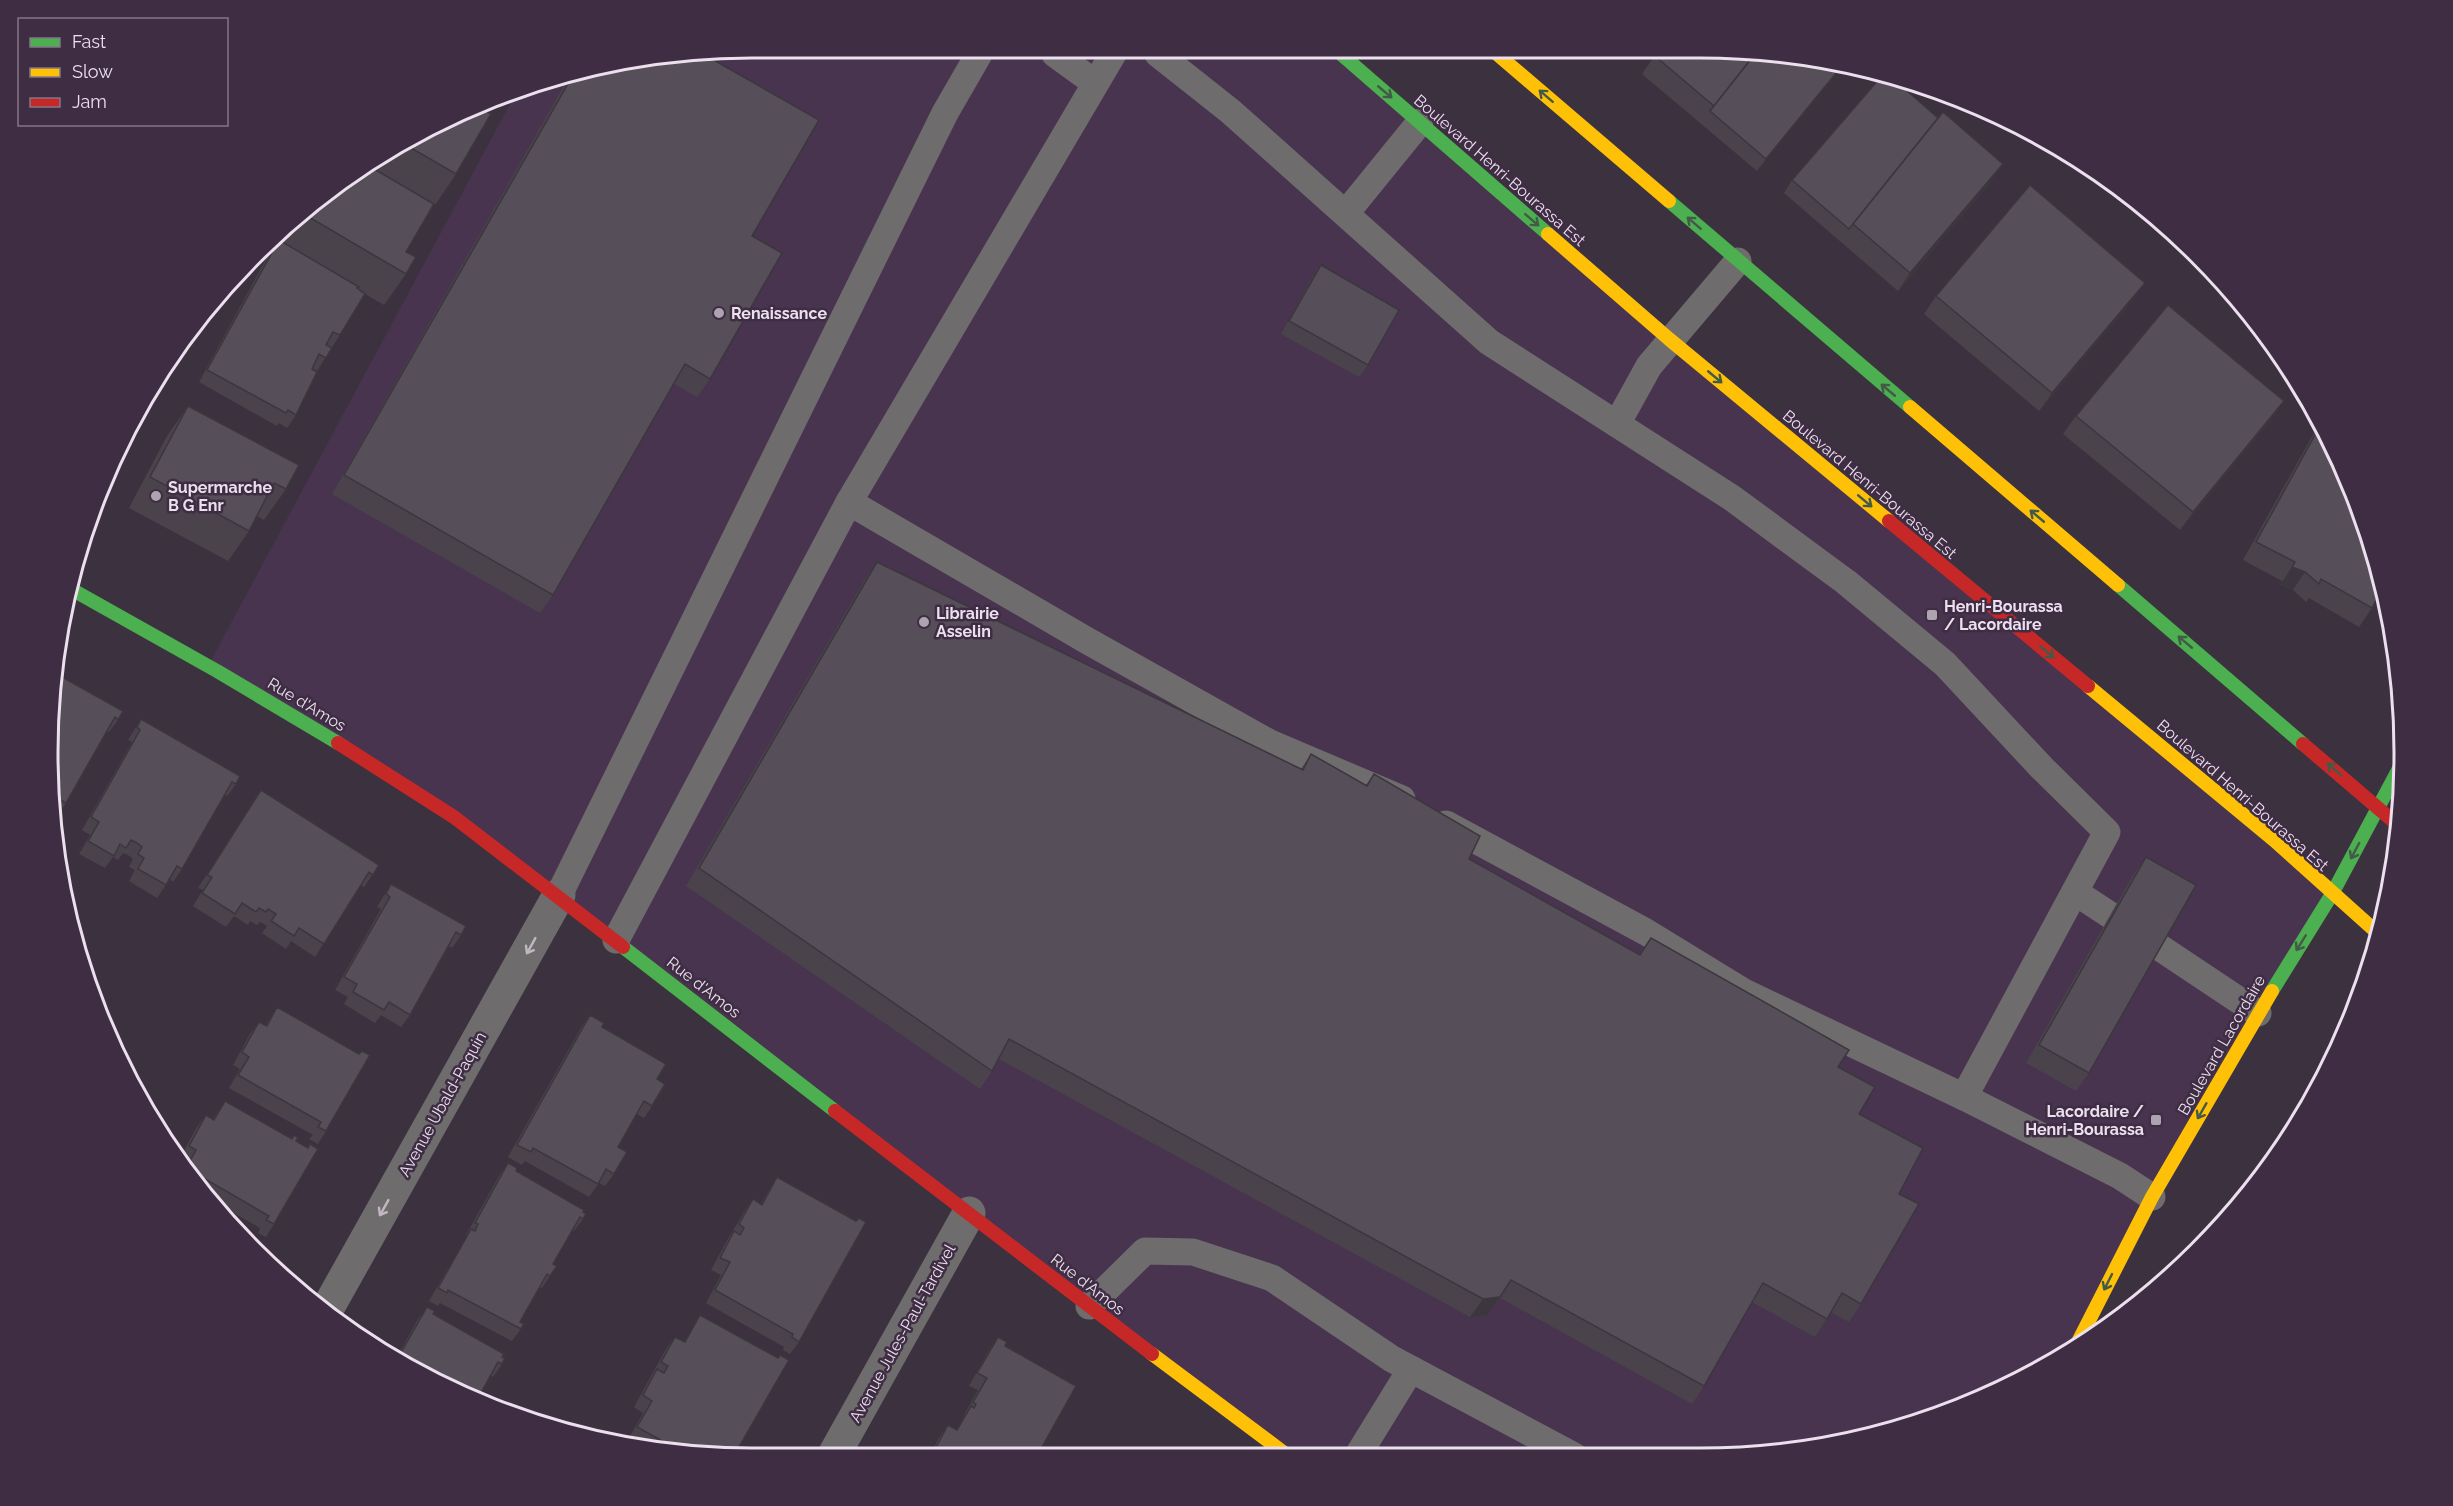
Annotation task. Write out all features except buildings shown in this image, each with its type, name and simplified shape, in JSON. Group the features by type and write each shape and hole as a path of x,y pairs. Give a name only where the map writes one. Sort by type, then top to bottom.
{"main road":[{"name":"Boulevard Henri-Bourassa Est","path":"1346,58 1670,339 2274,840 2372,928"},
{"path":"1502,58 2391,819"},
{"name":"Rue d'Amos","path":"78,593 209,664 454,817 559,895 1089,1306 1278,1448"},
{"name":"Boulevard Lacordaire","path":"2083,1332 2152,1197 2258,1013 2332,894 2393,779"}],"street":[{"name":"Avenue Ubald-Paquin","path":"330,1304 559,895"},
{"name":"Avenue Jules-Paul-Tardivel","path":"838,1448 969,1213"}],"lane":[{"path":"559,895 940,123 977,58"},
{"path":"1061,58 1095,83"},
{"path":"616,940 849,502 1111,58"},
{"path":"1163,58 1230,111 1489,342 1732,498 1846,582 1945,664 2042,768 2107,832 1964,1097"},
{"path":"1346,213 1420,122"},
{"path":"1617,424 1648,366 1738,261"},
{"path":"849,502 1086,640 1270,743 1398,797 1518,865 1646,932 1744,992 1964,1097 2120,1176 2152,1197"},
{"path":"2075,892 2110,915"},
{"path":"2158,947 2258,1013"},
{"path":"1089,1306 1145,1251 1193,1252 1272,1278 1411,1369 1559,1448"},
{"path":"1362,1448 1411,1369"}],"shaded area":[{"path":"753,58 1344,58 2332,894 2086,1330 2007,1376 1923,1411 1880,1424 1791,1442 1700,1448 1279,1448 559,895 209,664 511,102 573,82 618,72 662,64 708,60"}],"traffic: fast":[{"path":"1346,58 1548,234"},
{"path":"1669,201 1910,407"},
{"path":"2118,585 2303,744"},
{"path":"78,593 217,671 338,743"},
{"path":"2272,991 2332,894 2393,779"},
{"path":"623,947 835,1111"}],"traffic: slow":[{"path":"1502,58 1669,201"},
{"path":"1548,234 1669,339 1889,521"},
{"path":"1910,407 2118,585"},
{"path":"2088,686 2274,840 2372,928"},
{"path":"2083,1332 2152,1197 2272,991"},
{"path":"1152,1354 1278,1448"}],"traffic: jam":[{"path":"1889,521 2088,686"},
{"path":"338,743 454,817 623,947"},
{"path":"2303,744 2391,819"},
{"path":"835,1111 1152,1354"}],"place":[{"name":"Renaissance","path":"719,313"},
{"name":"Supermarche B G Enr","path":"156,496"},
{"name":"Henri-Bourassa / Lacordaire","path":"1932,615"},
{"name":"Librairie Asselin","path":"924,622"},
{"name":"Lacordaire / Henri-Bourassa","path":"2156,1120"}]}
